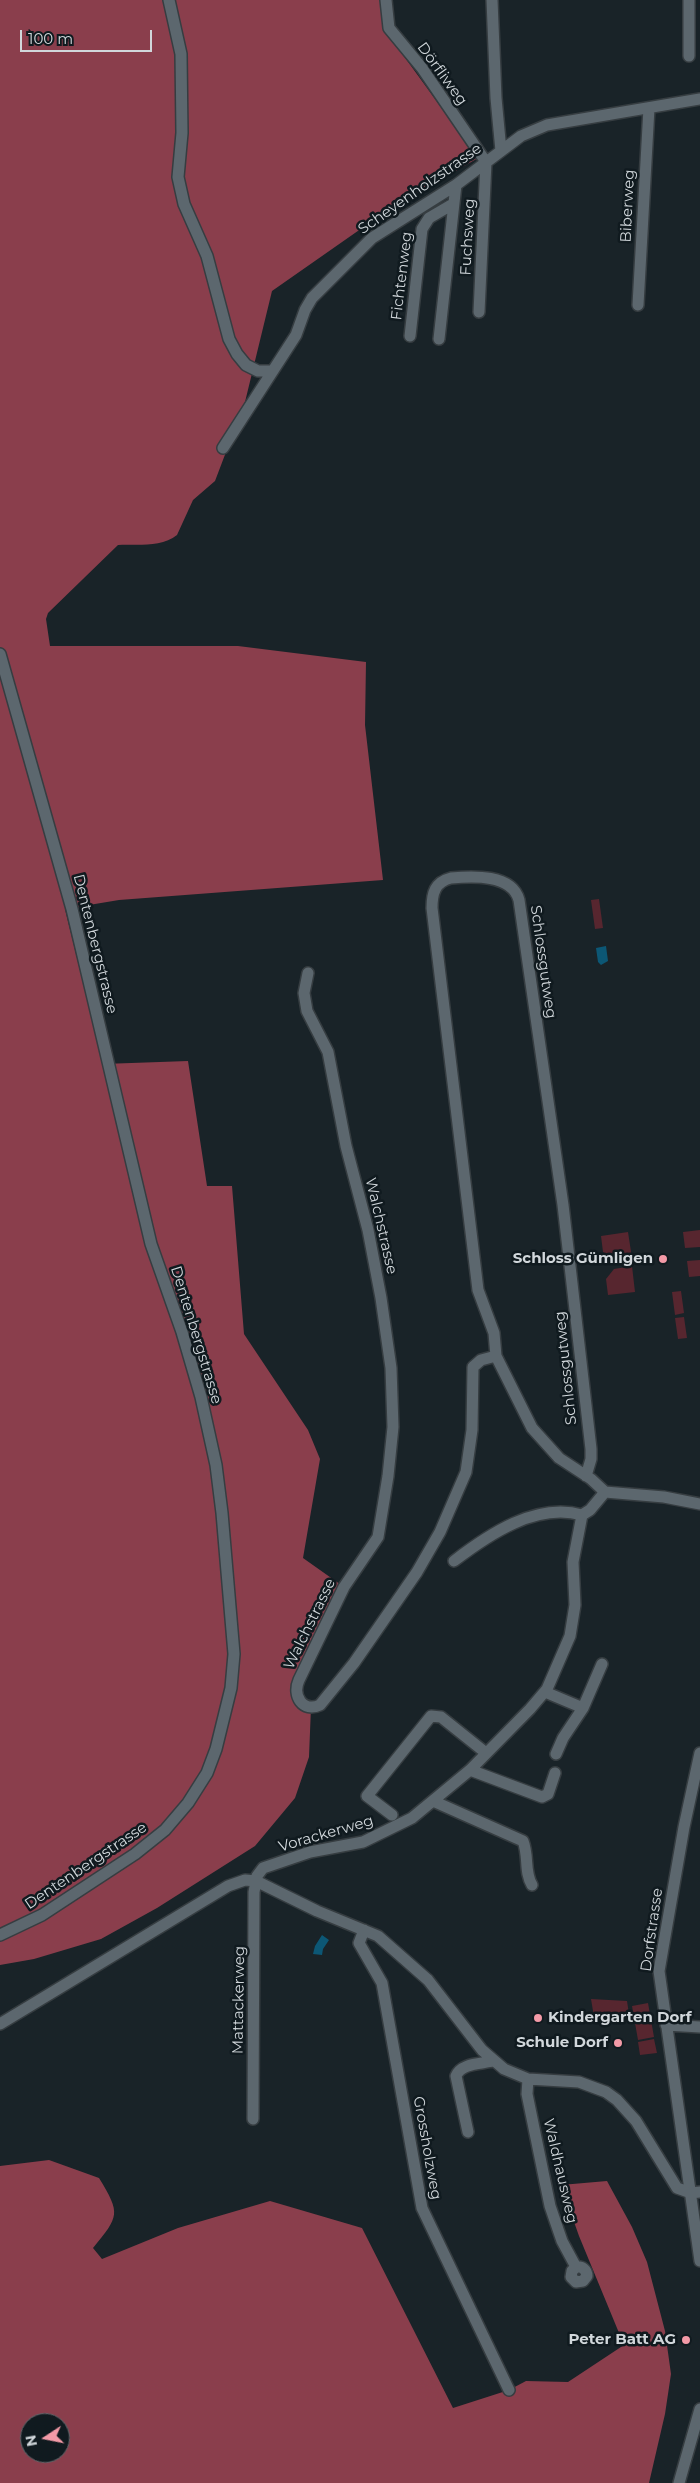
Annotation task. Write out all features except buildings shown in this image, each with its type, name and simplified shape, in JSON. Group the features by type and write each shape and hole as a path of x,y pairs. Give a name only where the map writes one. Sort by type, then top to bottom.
{"street":[{"path":"168,0 181,54 182,133 178,177 184,204 207,256 229,338 233,346 246,365 258,371 272,371"},
{"name":"Dörfliweg","path":"386,0 389,28 422,68 486,162"},
{"path":"492,0 496,98 501,151"},
{"path":"689,0 689,56"},
{"name":"Scheyenholzstrasse","path":"223,448 296,335 305,310 312,298 372,238 456,185 521,136 547,125 700,99"},
{"name":"Biberweg","path":"638,306 649,108"},
{"name":"Fuchsweg","path":"479,312 486,162"},
{"path":"439,339 456,185"},
{"name":"Fichtenweg","path":"410,336 422,229 429,218 453,204"},
{"name":"Dentenbergstrasse","path":"0,654 72,908 151,1244 182,1332 201,1397 216,1465 234,1654 231,1688 216,1749 207,1773 188,1803 165,1830 141,1851 42,1915 0,1935"},
{"name":"Schlossgutweg","path":"496,1356 494,1333 478,1290 474,1272 432,908 433,895 437,886 442,881 451,878 502,881 514,889 519,900 563,1205 591,1459 586,1476"},
{"name":"Walchstrasse","path":"308,973 304,993 307,1011 328,1052 346,1146 368,1230 381,1298 392,1368 393,1427 388,1476 378,1537 344,1587 299,1680 298,1697 305,1706 313,1707 320,1705 354,1663 417,1572 440,1532 466,1472 472,1430 473,1367 481,1360 496,1356"},
{"path":"496,1356 526,1417 539,1437 565,1463 586,1476 605,1492 664,1497 700,1504"},
{"path":"454,1561 501,1529 518,1521 549,1514 571,1512 582,1514 590,1510 605,1492"},
{"name":"Vorackerweg","path":"256,1881 263,1868 310,1852 346,1846 383,1834 412,1818 470,1770 507,1734 544,1692 563,1656 572,1627 575,1597 573,1562 582,1514"},
{"path":"556,1754 563,1738 583,1708 602,1664"},
{"path":"544,1692 583,1708"},
{"path":"392,1815 367,1796 431,1716 441,1717 486,1753"},
{"name":"Dorfstrasse","path":"700,1752 661,1957 660,1982 696,2192 700,2261"},
{"path":"470,1770 542,1797 548,1794 555,1773"},
{"path":"433,1801 523,1841 527,1850 528,1877 532,1886"},
{"path":"0,2024 228,1886 244,1880 256,1881 317,1911 378,1936 417,1969 493,2061 504,2070 528,2078 579,2082 606,2092 628,2111 636,2121 677,2188 696,2192"},
{"name":"Mattackerweg","path":"253,2119 256,1881"},
{"name":"Grossholzweg","path":"364,1930 359,1943 382,1983 422,2208 509,2390"},
{"path":"666,2025 700,2027"},
{"path":"468,2132 456,2076 458,2071 464,2067 493,2061"},
{"name":"Waldhausweg","path":"528,2078 527,2094 550,2206 562,2241 576,2267"},
{"path":"679,2483 700,2409"}],"shaded area":[{"path":"0,0 385,0 387,33 478,158 385,212 272,291 245,402 215,481 193,500 177,535 156,544 118,545 48,613 46,619 50,646 238,646 366,662 365,725 383,880 119,900 65,909 103,1064 188,1061 207,1186 232,1186 244,1334 308,1430 320,1459 303,1558 344,1587 296,1688 311,1707 309,1757 295,1798 255,1846 157,1908 101,1939 34,1959 0,1965"},
{"path":"599,899 603,928 595,929 591,900"},
{"path":"700,1230 700,1247 685,1248 683,1232"},
{"path":"628,1232 632,1258 614,1260 603,1252 601,1236"},
{"path":"700,1260 700,1276 689,1277 687,1261"},
{"path":"632,1266 635,1292 608,1295 606,1279 614,1269"},
{"path":"681,1291 684,1313 675,1315 672,1292"},
{"path":"684,1317 687,1338 678,1339 675,1318"},
{"path":"591,1999 627,2001 629,2014 600,2017 601,2021 595,2023"},
{"path":"648,2003 654,2037 638,2040 632,2006"},
{"path":"654,2039 657,2053 640,2055 638,2042"},
{"path":"49,2160 99,2178 114,2208 112,2221 108,2229 93,2248 102,2259 178,2228 270,2201 362,2228 453,2408 509,2390 526,2381 568,2382 624,2345 579,2236 561,2185 607,2181 632,2227 647,2262 665,2331 671,2374 665,2414 649,2483 0,2483 0,2166"}],"water":[{"path":"606,946 608,961 601,965 598,962 596,948"},
{"path":"322,1935 329,1940 323,1949 322,1955 313,1954 315,1946"}],"place":[{"name":"Schloss Gümligen","path":"663,1259"},
{"name":"Kindergarten Dorf","path":"538,2018"},
{"name":"Schule Dorf","path":"618,2043"},
{"name":"Peter Batt AG","path":"686,2340"}]}
